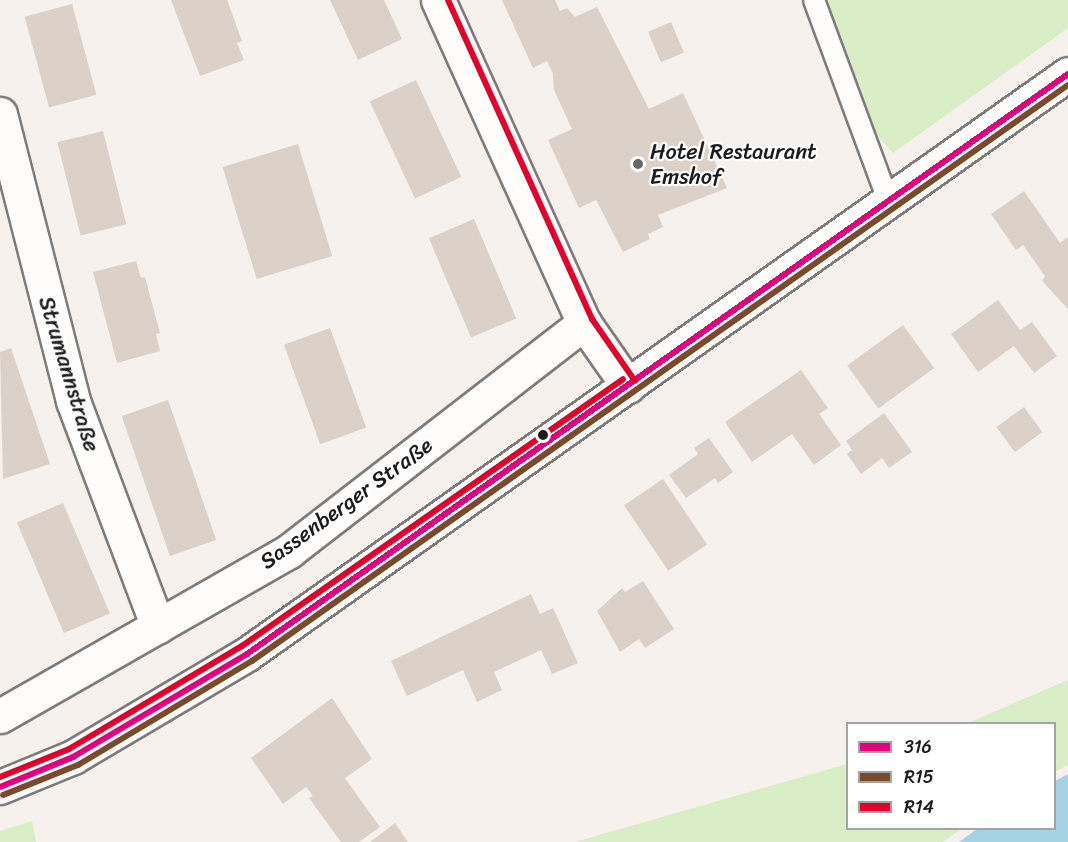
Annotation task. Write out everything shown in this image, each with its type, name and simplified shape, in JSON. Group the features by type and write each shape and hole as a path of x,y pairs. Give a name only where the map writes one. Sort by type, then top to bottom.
{"street":[{"path":"438,0 584,323 628,386"},
{"path":"0,786 73,757 247,654 889,203 1068,74"},
{"name":"Strumannstraße","path":"0,114 73,400 158,627"},
{"name":"Sassenberger Straße","path":"0,716 289,551 584,323"}],"lane":[{"path":"814,0 889,203"}],"green space":[{"path":"826,0 1068,0 1068,28 893,153 871,129"},
{"path":"1068,680 1068,765 1056,771 1056,722 970,722"},
{"path":"846,764 846,830 960,830 943,842 575,842"},
{"path":"32,821 36,842 0,842 0,831"}],"water":[{"path":"1068,774 1068,842 959,842 976,830 1056,830 1056,780"}],"building":[{"path":"171,0 227,0 242,41 237,43 244,60 200,76"},
{"path":"330,0 384,0 402,39 358,60"},
{"name":"Hotel Restaurant Emshof","path":"502,0 555,0 560,11 567,8 575,17 597,7 649,109 683,93 727,188 658,215 663,227 648,234 650,239 623,252 596,200 579,208 548,140 572,129 554,90 553,74 547,61 533,68"},
{"path":"72,4 96,95 49,107 25,17"},
{"path":"671,22 684,52 661,62 648,32"},
{"path":"416,80 461,177 415,199 370,102"},
{"path":"103,131 126,224 81,236 57,142"},
{"path":"298,144 332,256 257,279 222,167"},
{"path":"1024,191 1060,243 1068,237 1068,309 1042,281 1045,276 1023,245 1016,250 991,214"},
{"path":"474,219 516,318 471,338 429,238"},
{"path":"136,261 141,278 145,277 160,333 156,334 160,351 117,363 93,272"},
{"path":"998,300 1020,330 1032,322 1057,356 1034,373 1014,346 978,372 951,334"},
{"path":"903,325 934,368 878,408 847,366"},
{"path":"330,328 366,428 320,444 284,345"},
{"path":"11,348 50,464 3,479 0,352"},
{"path":"801,370 828,408 819,414 841,445 814,465 792,434 752,462 725,422"},
{"path":"168,400 216,540 170,556 122,416"},
{"path":"1024,407 1042,432 1015,452 996,427"},
{"path":"884,413 912,452 889,468 882,458 861,474 847,454 852,450 846,441"},
{"path":"709,438 733,472 718,483 715,478 686,498 669,475 698,454 694,448"},
{"path":"663,479 707,544 668,571 624,505"},
{"path":"63,503 110,613 64,633 17,523"},
{"path":"643,581 674,629 645,648 639,639 620,652 597,611 622,588 625,592"},
{"path":"531,594 540,614 553,608 578,663 552,674 541,650 494,672 502,690 477,702 463,670 407,696 391,661"},
{"path":"332,698 372,759 345,778 339,770 380,827 359,842 341,842 309,798 313,796 306,787 283,804 251,758"},
{"path":"395,823 408,842 370,842 374,839"}],"transit line":[{"name":"R14","path":"448,0 592,319 635,381"},
{"name":"316","path":"0,787 73,757 247,654 1068,74"},
{"name":"R15","path":"3,795 78,765 252,661 1068,85"},
{"name":"R14","path":"0,777 69,749 242,646 623,379"}],"place":[{"name":"Hotel Restaurant Emshof","path":"638,164"}]}
